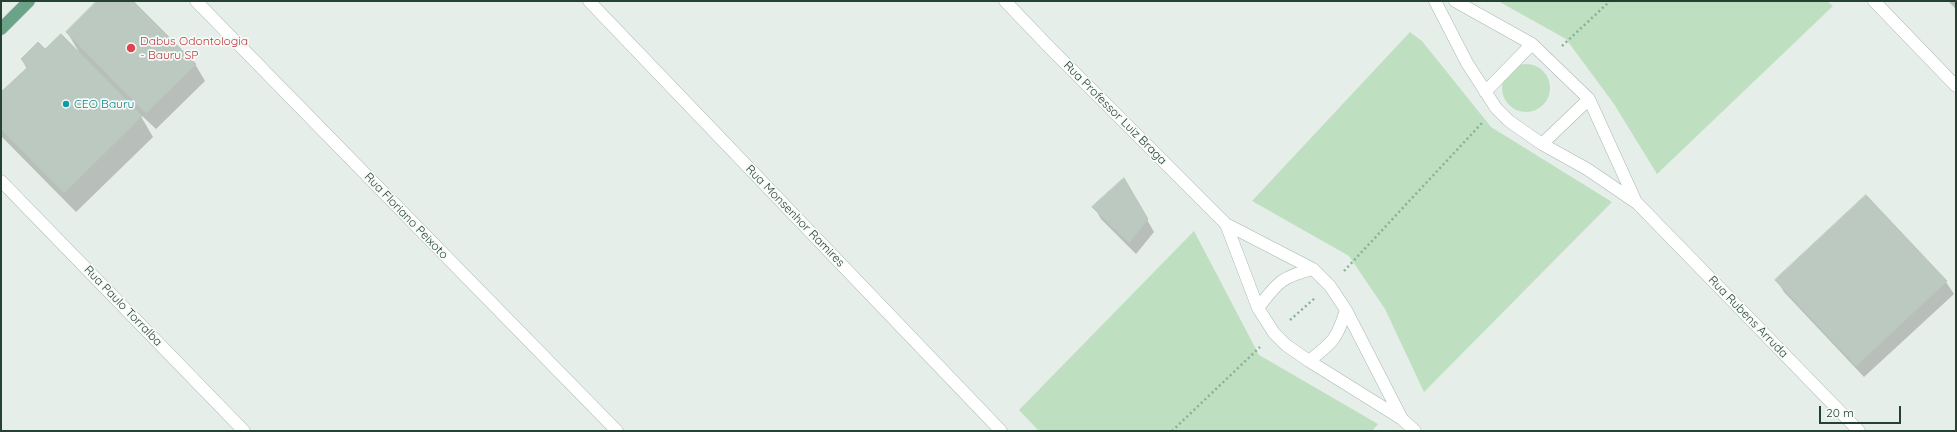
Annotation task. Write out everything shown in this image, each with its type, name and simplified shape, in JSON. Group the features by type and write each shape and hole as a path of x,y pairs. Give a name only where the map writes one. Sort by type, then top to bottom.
{"main road":[{"path":"1,29 29,1"}],"street":[{"name":"Rua Floriano Peixoto","path":"196,1 617,431"},
{"name":"Rua Monsenhor Ramires","path":"589,1 1000,431"},
{"name":"Rua Professor Luiz Braga","path":"1005,1 1051,50 1226,224 1313,269 1330,286 1346,310 1402,419"},
{"name":"Rua Rubens Arruda","path":"1435,1 1485,92 1496,108 1509,121 1542,144 1587,169 1637,203 1859,431"},
{"name":"Rua Rubens Arruda","path":"1455,1 1532,44 1546,60 1589,99 1637,203"},
{"path":"1874,1 1956,86"},
{"path":"1485,92 1532,44"},
{"path":"1542,144 1589,99"},
{"name":"Rua Paulo Torralba","path":"1,181 244,431"},
{"name":"Rua Professor Luiz Braga","path":"1226,224 1258,308 1274,333 1286,345 1308,361 1402,419 1414,431"},
{"path":"1258,308 1281,280 1291,275 1313,269"},
{"path":"1308,361 1334,339 1340,331 1346,310"}],"path":[{"path":"1546,60 1610,1"},
{"path":"1172,431 1274,333 1330,286 1496,108"}],"green space":[{"path":"1498,1 1827,1 1833,6 1657,174 1614,104 1566,39"},
{"path":"1410,32 1422,41 1491,127 1612,202 1424,392 1385,309 1349,256 1252,201"},
{"path":"1521,64 1531,64 1540,68 1546,74 1549,79 1549,97 1540,108 1531,112 1521,112 1512,108 1506,102 1502,93 1502,83 1506,74 1512,68"},
{"path":"1194,231 1259,355 1378,424 1372,431 1039,431 1019,410"}],"building":[{"name":"Dabus Odontologia - Bauru SP","path":"97,1 133,1 196,64 146,113 66,32"},
{"name":"CEO Bauru","path":"61,34 142,116 64,193 1,129 1,92 28,67 21,59 38,42 45,49"},
{"path":"1124,178 1148,219 1129,243 1092,207"},
{"path":"1866,195 1947,281 1856,366 1775,280"}],"place":[{"name":"Dabus Odontologia - Bauru SP","path":"131,48"},
{"name":"CEO Bauru","path":"66,104"}]}
